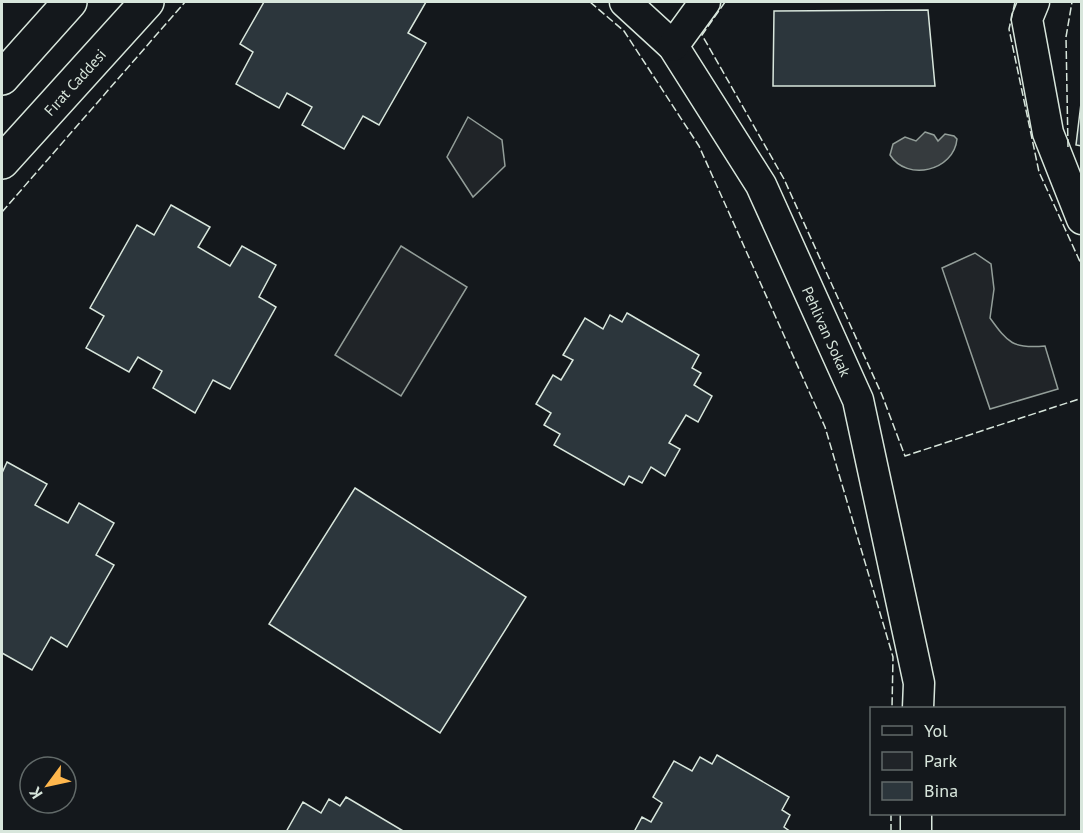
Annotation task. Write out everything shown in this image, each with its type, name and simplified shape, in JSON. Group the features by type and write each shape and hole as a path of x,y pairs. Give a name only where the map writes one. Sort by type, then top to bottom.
{"main road":[{"path":"2,78 70,2"},
{"name":"Fırat Caddesi","path":"2,162 147,2"}],"street":[{"name":"Pehlivan Sokak","path":"625,2 673,46 761,185 858,400 919,683 918,707"},
{"path":"673,46 705,2"},
{"path":"1034,2 1027,19 1048,133 1082,219"},
{"path":"916,815 916,831"}],"green space":[{"path":"468,117 502,140 505,166 473,197 447,157"},
{"path":"401,246 467,287 401,396 335,355"},
{"path":"975,253 991,264 994,289 990,318 1012,342 1025,346 1045,346 1058,389 990,409 942,268"}],"shaded area":[{"path":"925,132 934,135 938,141 945,134 957,139 948,159 929,169 918,170 907,168 890,155 893,144 905,137 916,141"}],"building":[{"path":"264,2 426,2 408,33 426,43 379,125 363,116 344,149 302,125 312,107 287,93 279,108 236,84 253,52 240,44"},
{"path":"928,10 935,86 773,86 774,11"},
{"path":"1082,95 1082,146 1076,145"},
{"path":"171,205 210,227 198,247 230,266 242,246 276,265 259,297 276,307 230,389 213,380 195,413 153,388 162,371 138,357 129,372 86,348 104,316 90,308 137,225 154,235"},
{"path":"627,313 699,355 692,368 701,373 694,385 712,396 698,422 686,415 669,443 680,449 665,476 651,467 642,483 629,476 624,485 554,445 560,434 544,425 551,413 536,404 553,375 561,380 573,360 563,355 585,318 603,329 610,315 622,322"},
{"path":"7,462 47,484 35,505 68,523 79,503 114,523 96,555 114,565 67,647 51,637 32,670 2,653 2,473"},
{"path":"355,488 526,597 440,733 269,624"},
{"path":"717,755 789,797 782,810 790,815 784,827 791,832 634,832 642,817 651,822 662,803 653,797 674,761 692,771 700,757 712,764"},
{"path":"346,797 405,832 286,832 303,802 321,813 329,799 340,806"}],"fence":[{"path":"2,212 185,2"},
{"path":"590,2 624,31 699,146 825,427 893,657 892,707"},
{"path":"725,2 702,35 784,179 882,395 905,456 1082,398"},
{"path":"1015,2 1009,29 1039,172 1082,266"},
{"path":"1068,147 1066,37 1072,2"},
{"path":"891,815 891,832"}]}
